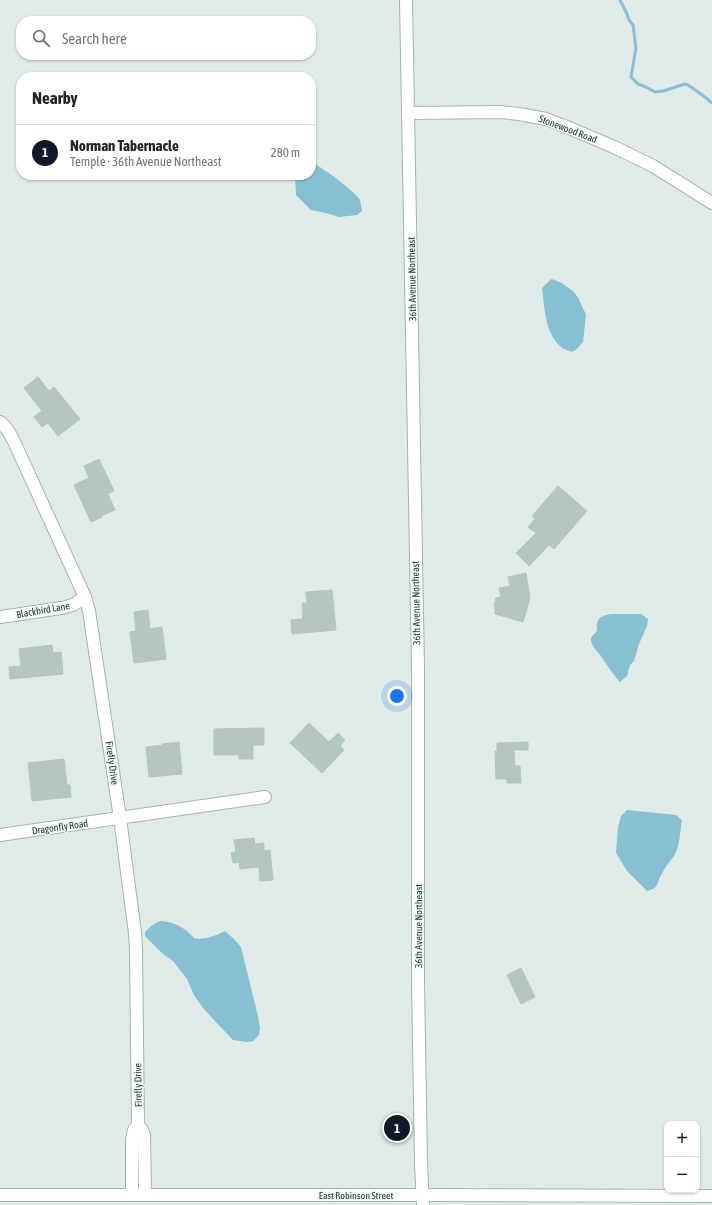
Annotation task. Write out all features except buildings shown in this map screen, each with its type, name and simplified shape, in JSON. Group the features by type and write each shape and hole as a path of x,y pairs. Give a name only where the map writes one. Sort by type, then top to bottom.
{"street":[{"name":"36th Avenue Northeast","path":"406,0 418,684 418,989 423,1200"},
{"name":"Stonewood Road","path":"409,114 500,112 546,119 567,126 653,166 712,203"},
{"name":"Firefly Drive","path":"0,422 10,433 89,611 120,818 136,950 138,1125 132,1134 132,1195"},
{"name":"Blackbird Lane","path":"0,617 67,607 73,605 84,597"},
{"name":"Dragonfly Road","path":"0,835 265,797"},
{"name":"Firefly Drive","path":"138,1125 144,1135 145,1195"},
{"name":"East Robinson Street","path":"0,1195 145,1195 423,1200 712,1196"}],"water":[{"path":"316,164 336,178 355,194 360,200 362,211 357,215 339,217 311,210 296,195 295,180 316,180"},
{"path":"551,279 563,284 574,292 586,314 583,342 572,352 563,348 556,342 548,326 542,288"},
{"path":"641,614 648,619 647,626 639,644 634,661 630,665 627,676 620,682 591,643 591,637 596,633 599,619 605,615"},
{"path":"627,810 676,815 682,820 679,843 676,852 663,871 656,886 647,891 627,871 616,853 618,827 621,816"},
{"path":"161,921 178,925 197,939 210,937 225,931 241,947 260,1028 259,1035 253,1041 247,1042 233,1040 203,1008 194,995 187,979 173,961 163,954 145,936 145,932 149,928"}],"waterway":[{"path":"620,0 629,20 633,25 636,48 631,77 638,84 655,92 685,84 712,103"}],"place":[{"name":"Norman Tabernacle","path":"397,1128"}]}
